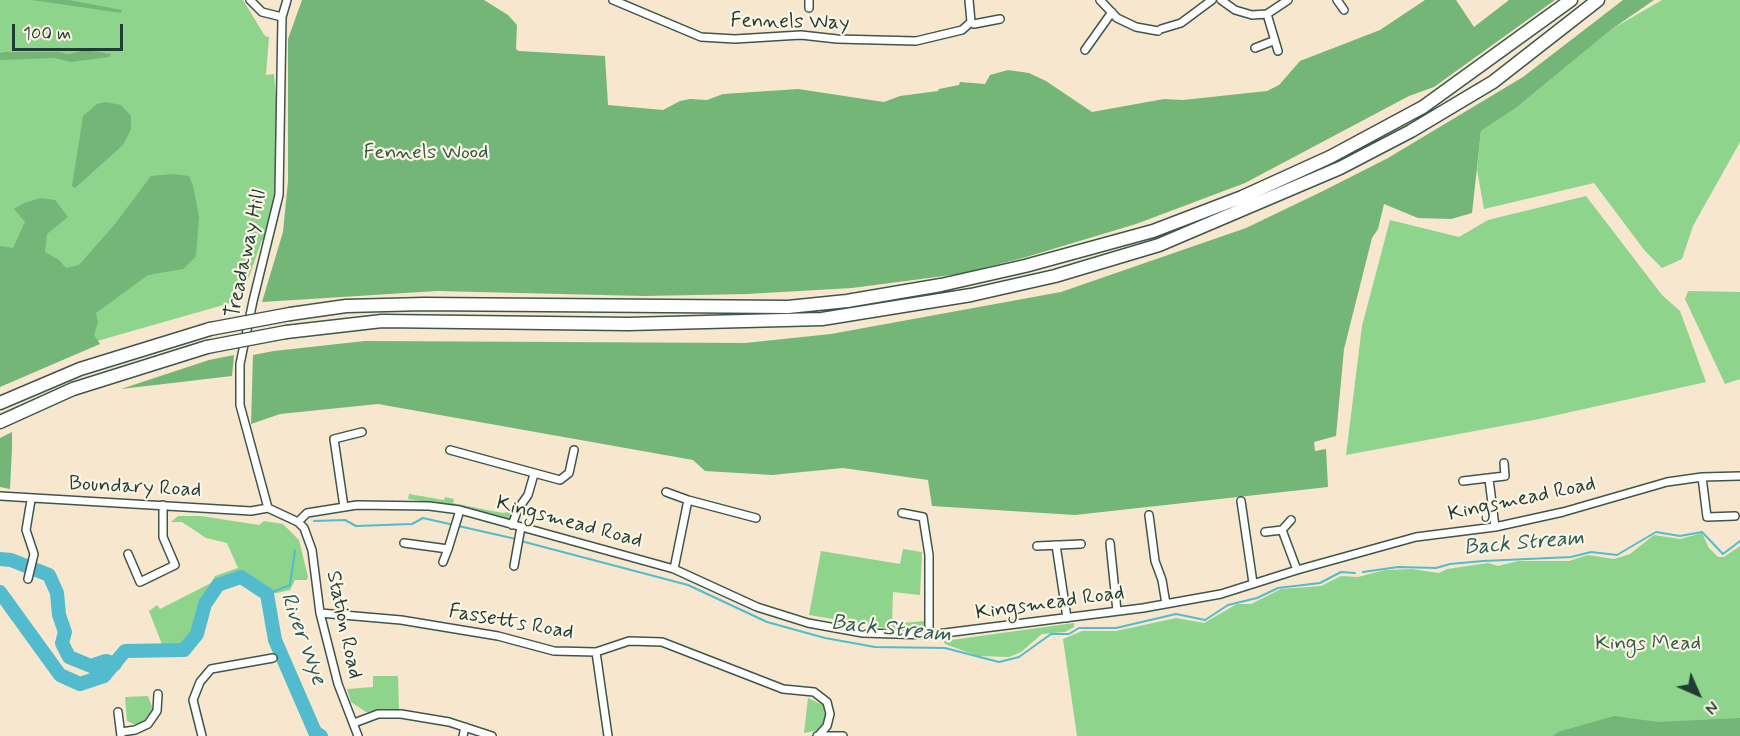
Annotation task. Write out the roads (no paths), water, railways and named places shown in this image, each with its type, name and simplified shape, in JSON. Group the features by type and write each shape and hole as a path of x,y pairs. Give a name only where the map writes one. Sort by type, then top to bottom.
{"highway":[{"path":"0,403 29,389 135,350 210,329 346,306 413,304 788,307 847,301 1025,266 1153,231 1242,196 1330,157 1423,107 1571,0"},
{"path":"0,422 73,389 207,347 286,332 382,321 639,324 822,319 971,295 1055,276 1159,246 1340,168 1411,131 1493,82 1598,0"}],"street":[{"path":"250,0 262,12 282,17"},
{"name":"Fennels Way","path":"613,0 701,38 735,39 801,35 837,39 916,41 962,30 971,22 974,24 1000,19"},
{"path":"969,0 971,22"},
{"path":"1100,0 1117,18 1136,27 1160,30 1181,23 1212,0"},
{"path":"1221,0 1243,14 1267,14 1288,0"},
{"path":"1336,0 1344,10"},
{"name":"Treadaway Hill","path":"268,508 240,405 240,364 279,195 282,17 286,1"},
{"path":"1085,50 1112,12"},
{"path":"1267,14 1273,41 1278,51"},
{"path":"1255,48 1273,41"},
{"path":"344,507 334,440 362,432"},
{"path":"450,450 560,480 569,472 574,450"},
{"path":"1463,481 1505,477 1504,463"},
{"path":"512,525 528,495 534,474"},
{"name":"Kingsmead Road","path":"298,522 307,513 344,507 429,506 460,510 674,569 757,607 808,623 863,633 929,635 1117,611 1221,594 1416,537 1495,527 1563,512 1667,482 1702,477 1740,476"},
{"path":"1702,477 1707,517 1735,516"},
{"path":"1489,479 1495,527"},
{"path":"666,492 756,518"},
{"name":"Boundary Road","path":"0,496 31,500 251,511 268,508"},
{"path":"28,579 34,554 26,530 31,500"},
{"path":"674,569 688,500"},
{"path":"1241,501 1253,584"},
{"path":"128,554 140,582 175,565 163,537 164,505"},
{"path":"268,508 298,522"},
{"path":"443,562 460,510"},
{"path":"902,513 923,517 929,555 929,635"},
{"path":"1149,515 1155,561 1162,580 1166,604"},
{"path":"1265,532 1282,530 1291,520"},
{"name":"Station Road","path":"298,522 304,528 312,550 320,613 338,684 358,736"},
{"path":"514,566 521,527"},
{"path":"1282,530 1297,570"},
{"path":"404,543 448,549"},
{"path":"1110,543 1117,611"},
{"path":"1037,546 1081,544"},
{"path":"1056,545 1067,618"},
{"name":"Fassetts Road","path":"320,613 401,620 498,636 554,651 596,652 629,641 662,642 783,689 814,692 827,702 830,714 827,726 817,736"},
{"path":"596,652 608,736"},
{"path":"202,736 193,700 200,682 211,669 273,658"},
{"path":"118,712 121,734 135,730 148,724 157,711 158,694"},
{"path":"354,723 378,714 401,714 465,727 492,736"},
{"path":"463,736 465,727"},
{"path":"817,736 843,736"}],"waterway":[{"name":"Back Stream","path":"314,521 345,520 356,526 412,524 423,518 516,539"},
{"name":"Back Stream","path":"1363,572 1398,567 1436,568 1450,564 1483,561 1571,557 1591,552 1617,555 1656,532 1680,536 1702,532 1723,554 1740,541"},
{"name":"Back Stream","path":"521,541 688,585 767,622 825,638 875,647 945,648 999,662 1019,657 1051,634 1069,634 1079,628 1116,628 1176,614 1205,620 1228,605 1257,598 1278,588 1320,583 1341,572 1355,573"},
{"path":"267,594 290,585 295,550"},
{"path":"0,559 11,560 49,575 57,593 59,615 65,632 62,643 69,657 91,666 106,661 115,664"},
{"name":"River Wye","path":"0,592 60,675 80,684 104,676 125,651 184,650 197,634 205,604 218,585 241,577 267,594 275,640 315,732 321,736"}],"park label":[{"name":"Fennels Wood","path":"426,154"},
{"name":"Kings Mead","path":"1648,645"}]}
